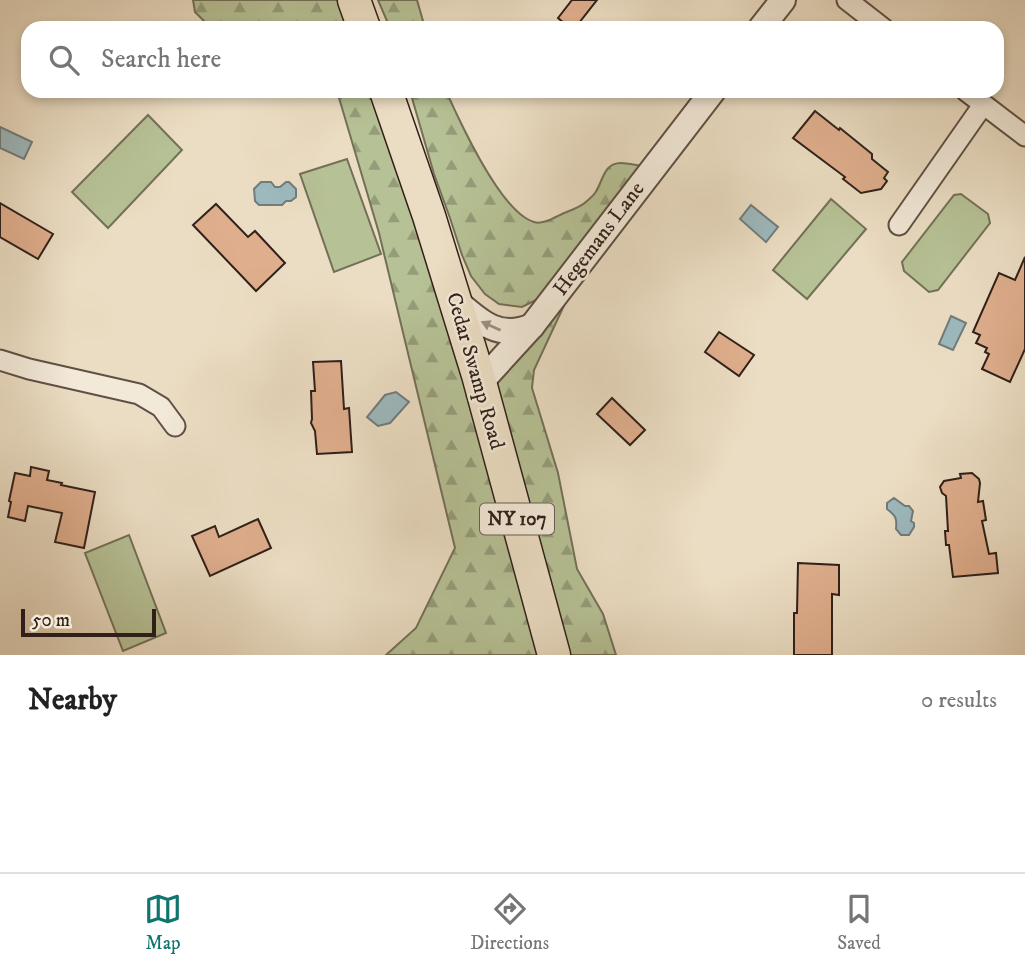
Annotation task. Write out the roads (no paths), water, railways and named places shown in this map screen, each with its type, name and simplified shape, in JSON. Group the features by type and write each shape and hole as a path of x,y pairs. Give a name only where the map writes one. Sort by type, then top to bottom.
{"main road":[{"path":"354,0 362,21"},
{"name":"Cedar Swamp Road","path":"388,98 429,216 480,383 554,655"}],"street":[{"path":"766,21 783,0"},
{"path":"847,0 874,21"},
{"name":"Hegemans Lane","path":"480,383 532,327 708,98"},
{"path":"974,98 1025,136"},
{"path":"899,225 984,105"},
{"path":"455,300 481,322 496,330 522,331 532,327"},
{"path":"0,360 139,394 161,407 175,426"}],"water":[{"path":"0,127 32,142 24,159 0,148"},
{"path":"261,182 271,182 275,187 280,187 289,182 296,189 296,197 282,205 259,205 255,201 254,189"},
{"path":"751,205 778,227 766,242 740,219"},
{"path":"951,316 966,323 953,350 939,344"},
{"path":"396,392 409,402 390,423 378,426 367,417 385,395"},
{"path":"894,498 913,511 911,521 914,527 909,535 901,535 896,529 895,517 887,509 887,503"}]}
